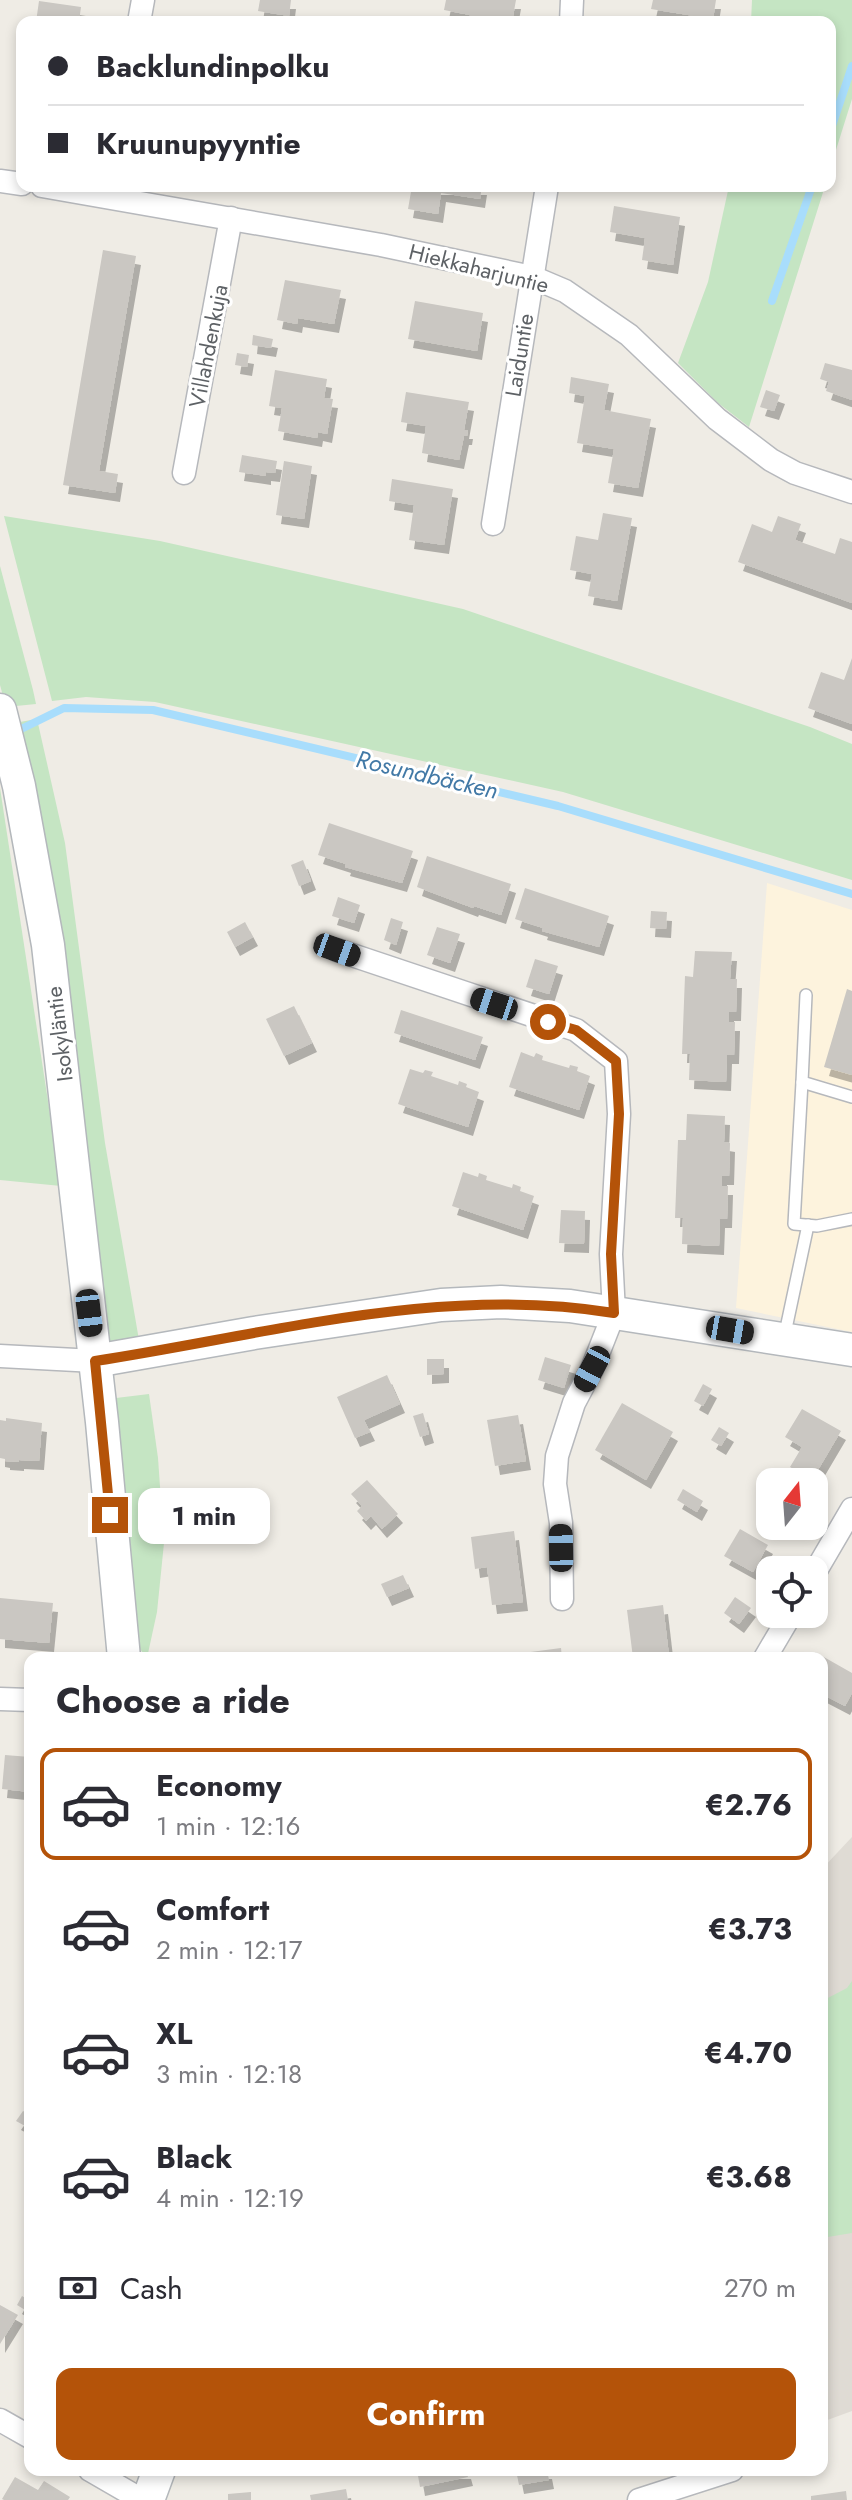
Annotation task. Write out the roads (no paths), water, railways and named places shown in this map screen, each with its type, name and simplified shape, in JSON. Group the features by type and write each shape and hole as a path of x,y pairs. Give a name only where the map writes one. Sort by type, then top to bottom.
{"street":[{"name":"Hiekkaharjuntie","path":"114,192 532,277 565,291 629,335 717,419 771,460 795,473 852,492"},
{"name":"Laiduntie","path":"493,524 546,192"},
{"name":"Villahdenkuja","path":"184,473 231,218"},
{"name":"Isokyläntie","path":"1,712 19,786 48,945 95,1361 123,1652"},
{"path":"337,950 576,1030 616,1061 619,1114 611,1254 614,1313 592,1369 574,1403 557,1456 555,1484 561,1523 562,1599"},
{"path":"0,1356 95,1361 441,1305 501,1302 570,1306 852,1350"},
{"path":"825,1556 852,1509"},
{"path":"769,1652 783,1628"},
{"path":"0,1699 24,1700"},
{"path":"0,2420 24,2434"},
{"path":"101,2476 145,2500 156,2476"},
{"path":"639,2500 692,2492 721,2476"}],"lane":[{"path":"806,995 794,1224 817,1226 852,1219"},
{"path":"802,1082 852,1097"},
{"path":"784,1339 808,1225"}],"waterway":[{"path":"836,114 852,66"},
{"path":"772,301 810,192"},
{"name":"Rosundbäcken","path":"11,734 64,708 153,710 558,806 852,894"}]}
